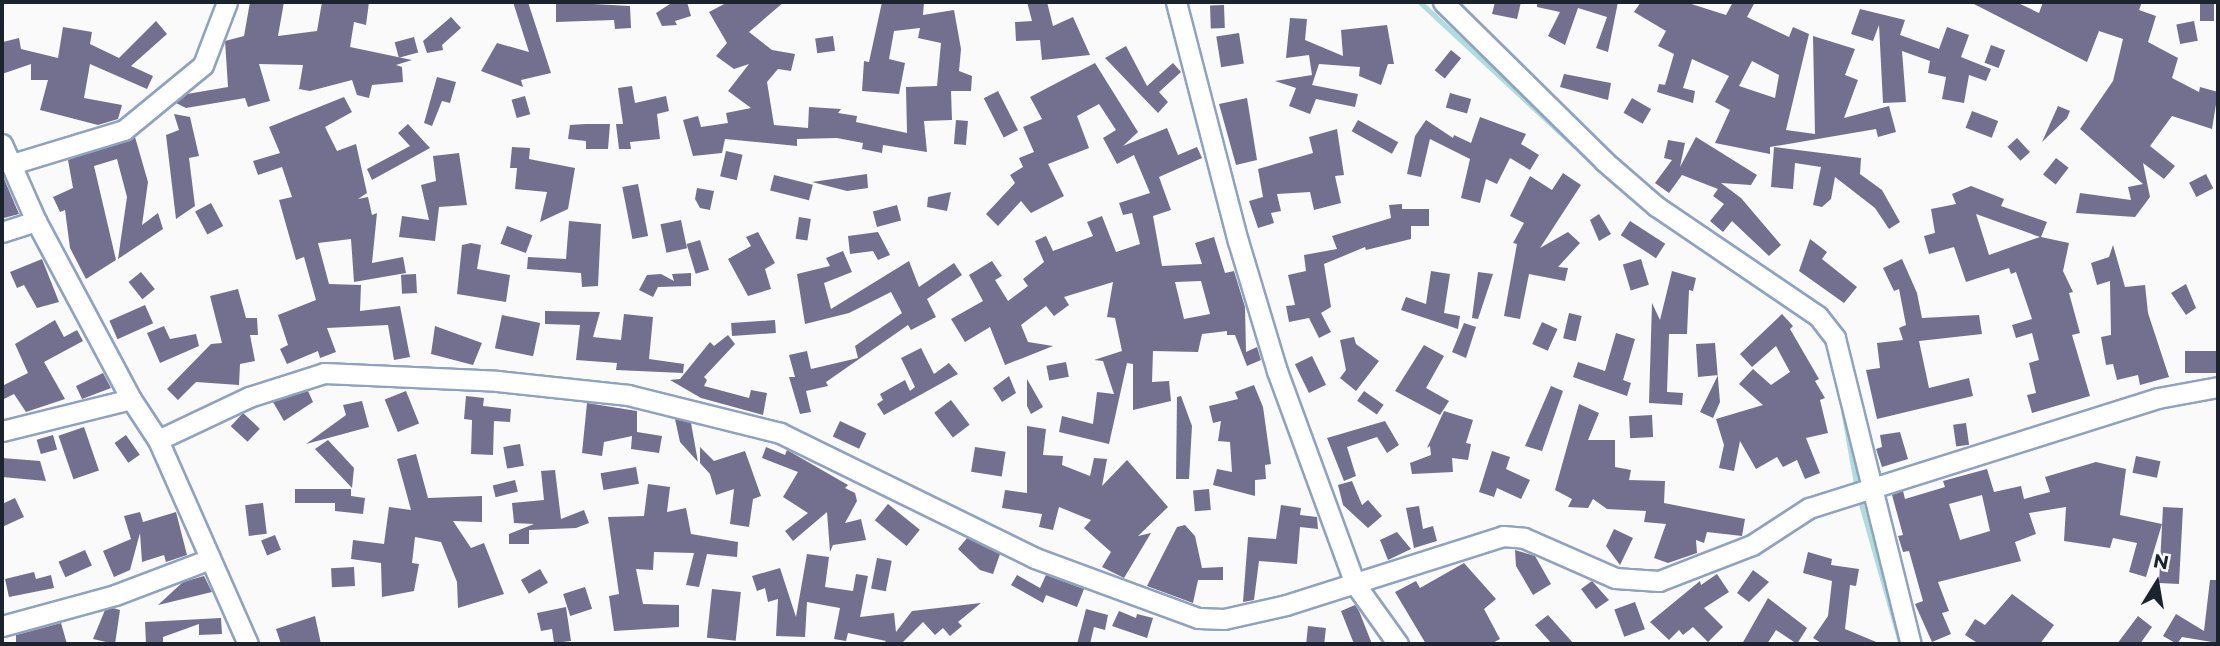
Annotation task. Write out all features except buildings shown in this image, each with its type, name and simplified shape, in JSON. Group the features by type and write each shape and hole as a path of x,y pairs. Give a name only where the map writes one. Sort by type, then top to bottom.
{"street":[{"path":"12,164 124,130 203,65 227,2"},
{"path":"1176,2 1273,358 1355,584 1398,644"},
{"path":"1443,2 1604,161 1656,206 1818,316 1842,353 1870,491 1911,644"},
{"path":"2,144 36,221 131,399 158,440 248,644"},
{"path":"2,232 36,221"},
{"path":"158,440 249,397 324,373 497,381 620,394 780,433 1035,558 1198,618 1224,620 1513,536 1615,578 1659,581 1752,545 1809,508 1870,491 2158,398 2218,387"},
{"path":"2,431 131,399"},
{"path":"2,626 115,595 210,559"}],"waterway":[{"path":"1420,2 1617,185"},
{"path":"1844,413 1857,487"},
{"path":"1860,499 1901,644"}]}
